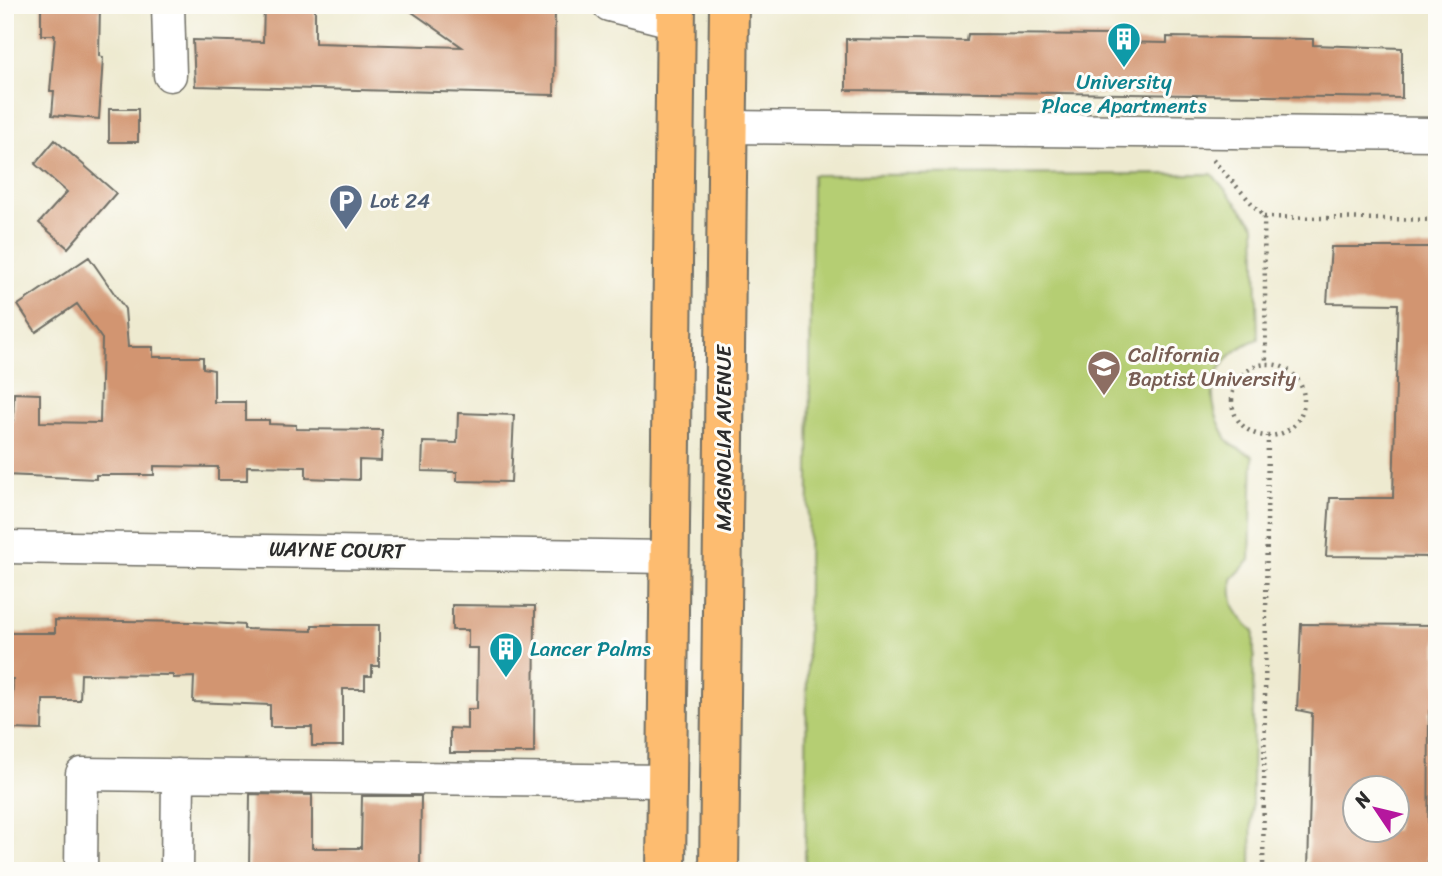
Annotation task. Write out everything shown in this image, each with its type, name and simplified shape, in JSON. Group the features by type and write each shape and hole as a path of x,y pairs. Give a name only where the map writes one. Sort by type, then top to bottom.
{"main road":[{"name":"MAGNOLIA AVENUE","path":"719,871 729,5"},
{"path":"666,871 676,14"},
{"path":"669,557 723,554"}],"street":[{"path":"168,5 170,75"},
{"path":"609,5 676,14"},
{"path":"727,127 1437,134"},
{"name":"WAYNE COURT","path":"5,547 669,557"},
{"path":"81,871 82,774 667,781"},
{"path":"177,775 177,871"}],"path":[{"path":"1187,131 1264,217 1266,364"},
{"path":"1264,217 1437,220"},
{"path":"1266,364 1289,370 1302,388 1304,399 1302,411 1289,429 1268,436 1244,428 1232,407 1232,394 1244,373 1266,364"},
{"path":"1263,871 1268,436"}],"green space":[{"path":"1212,174 1255,225 1258,339 1244,346 1224,363 1217,374 1213,399 1215,413 1228,441 1253,456 1250,560 1232,579 1235,608 1242,620 1254,631 1251,871 805,871 812,175"}],"building":[{"path":"41,5 100,5 99,56 103,57 99,119 52,115 54,91 50,91 55,35 41,35"},
{"path":"402,5 555,5 554,95 195,86 193,40 263,42 264,6 315,7 315,43 462,47"},
{"name":"University Place Apartments","path":"968,34 1116,35 1115,42 1167,43 1167,37 1313,39 1313,45 1402,48 1402,98 846,90 846,39 967,41"},
{"path":"109,109 138,109 138,142 109,142"},
{"path":"55,140 116,193 68,248 39,223 67,192 35,164"},
{"path":"1331,247 1437,247 1437,557 1326,556 1330,498 1393,498 1398,304 1327,303"},
{"path":"89,257 125,309 128,347 153,347 153,357 203,357 203,368 214,370 214,402 245,402 245,420 269,420 269,424 296,425 296,429 382,430 381,461 359,460 359,480 306,478 306,467 247,466 247,480 218,480 218,467 154,466 154,475 96,475 96,479 5,475 5,420 13,420 14,393 40,394 40,422 100,423 102,339 77,304 36,332 18,305"},
{"path":"458,413 514,415 511,482 457,481 457,472 422,471 423,442 457,443"},
{"name":"Lancer Palms","path":"452,605 535,606 534,753 450,753 450,728 467,729 467,709 477,709 478,648 468,648 468,630 452,630"},
{"path":"55,620 193,622 244,625 244,629 312,631 312,625 379,625 379,666 372,666 372,676 365,676 365,689 343,689 343,746 312,746 312,727 270,727 270,705 193,702 194,677 173,678 173,675 81,674 80,700 43,700 42,730 11,729 13,679 5,679 5,636 10,636 10,633 55,633"},
{"path":"1301,624 1437,625 1437,712 1429,711 1428,871 1308,871 1312,713 1297,710"},
{"path":"250,794 312,795 312,848 361,848 362,796 421,796 420,871 249,871"}],"place":[{"name":"University Place Apartments","path":"1124,69"},
{"name":"Lot 24","path":"346,231"},
{"name":"California Baptist University","path":"1104,397"},
{"name":"Lancer Palms","path":"506,679"}]}
